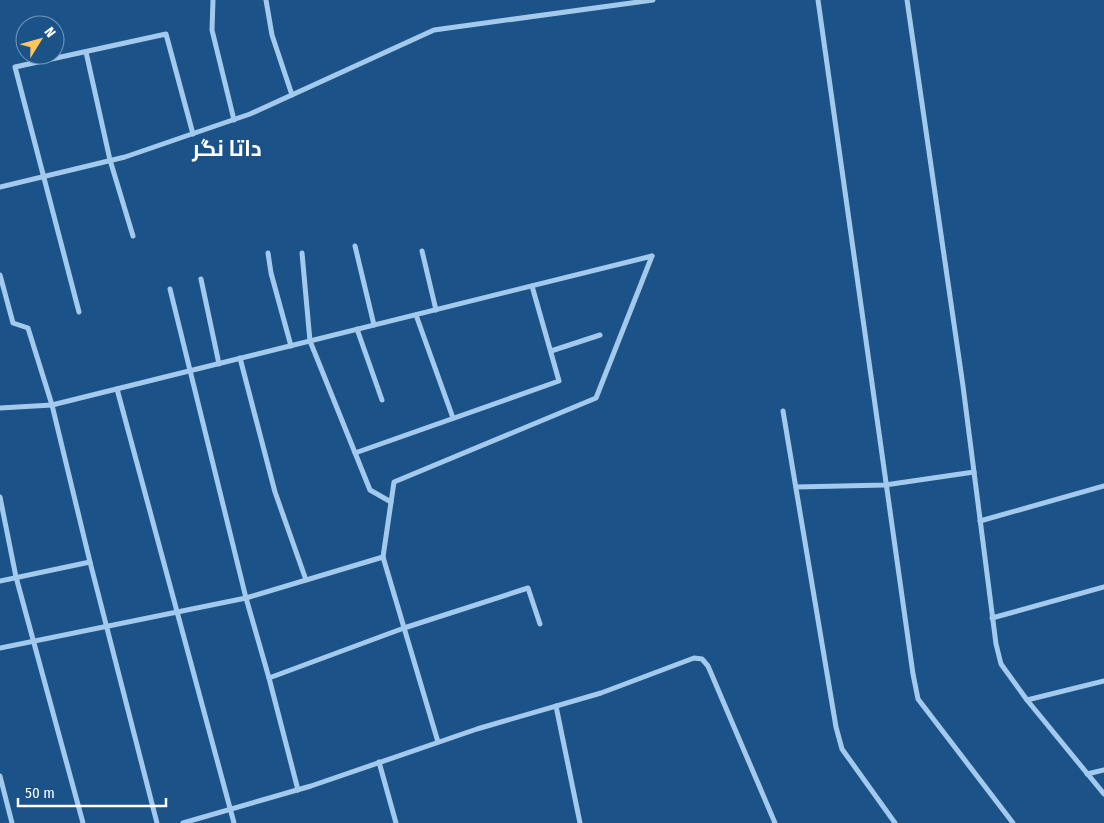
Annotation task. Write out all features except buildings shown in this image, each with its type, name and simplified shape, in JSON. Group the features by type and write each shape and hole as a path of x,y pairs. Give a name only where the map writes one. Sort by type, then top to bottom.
{"street":[{"path":"213,0 212,30 234,120"},
{"path":"266,0 272,36 292,95"},
{"path":"0,187 110,160 234,120 434,30 654,0"},
{"path":"818,0 885,485 918,698 1013,823"},
{"path":"907,0 963,386 996,644 1001,664 1027,700 1104,794"},
{"path":"79,312 15,67 166,34 193,134"},
{"path":"86,52 110,160 133,236"},
{"path":"355,246 374,325"},
{"path":"422,251 436,310"},
{"path":"268,253 271,272 291,346"},
{"path":"302,253 310,341 370,490 391,502"},
{"path":"0,408 52,405 652,256 596,398 394,482 383,557 438,742"},
{"path":"0,275 13,323 28,328 52,405 157,823"},
{"path":"200,279 219,364"},
{"path":"355,453 559,381 532,286"},
{"path":"170,289 246,598 298,790"},
{"path":"416,315 453,418"},
{"path":"357,329 382,400"},
{"path":"551,351 600,335"},
{"path":"240,358 276,492 306,580"},
{"path":"118,389 234,823"},
{"path":"783,411 836,726 842,749 895,823"},
{"path":"796,488 885,485 974,472"},
{"path":"980,521 1104,486"},
{"path":"0,497 16,577 84,823"},
{"path":"0,648 246,598 383,557"},
{"path":"0,581 90,562"},
{"path":"992,618 1104,587"},
{"path":"269,678 404,628 528,588 540,624"},
{"path":"183,823 298,790 477,729 600,693 694,658 702,659 708,666 775,823"},
{"path":"1027,700 1104,681"},
{"path":"556,706 580,823"},
{"path":"379,762 396,823"},
{"path":"1088,774 1104,770"},
{"path":"0,776 12,823"}],"district":[{"name":"داتا نگر","path":"227,148"}]}
